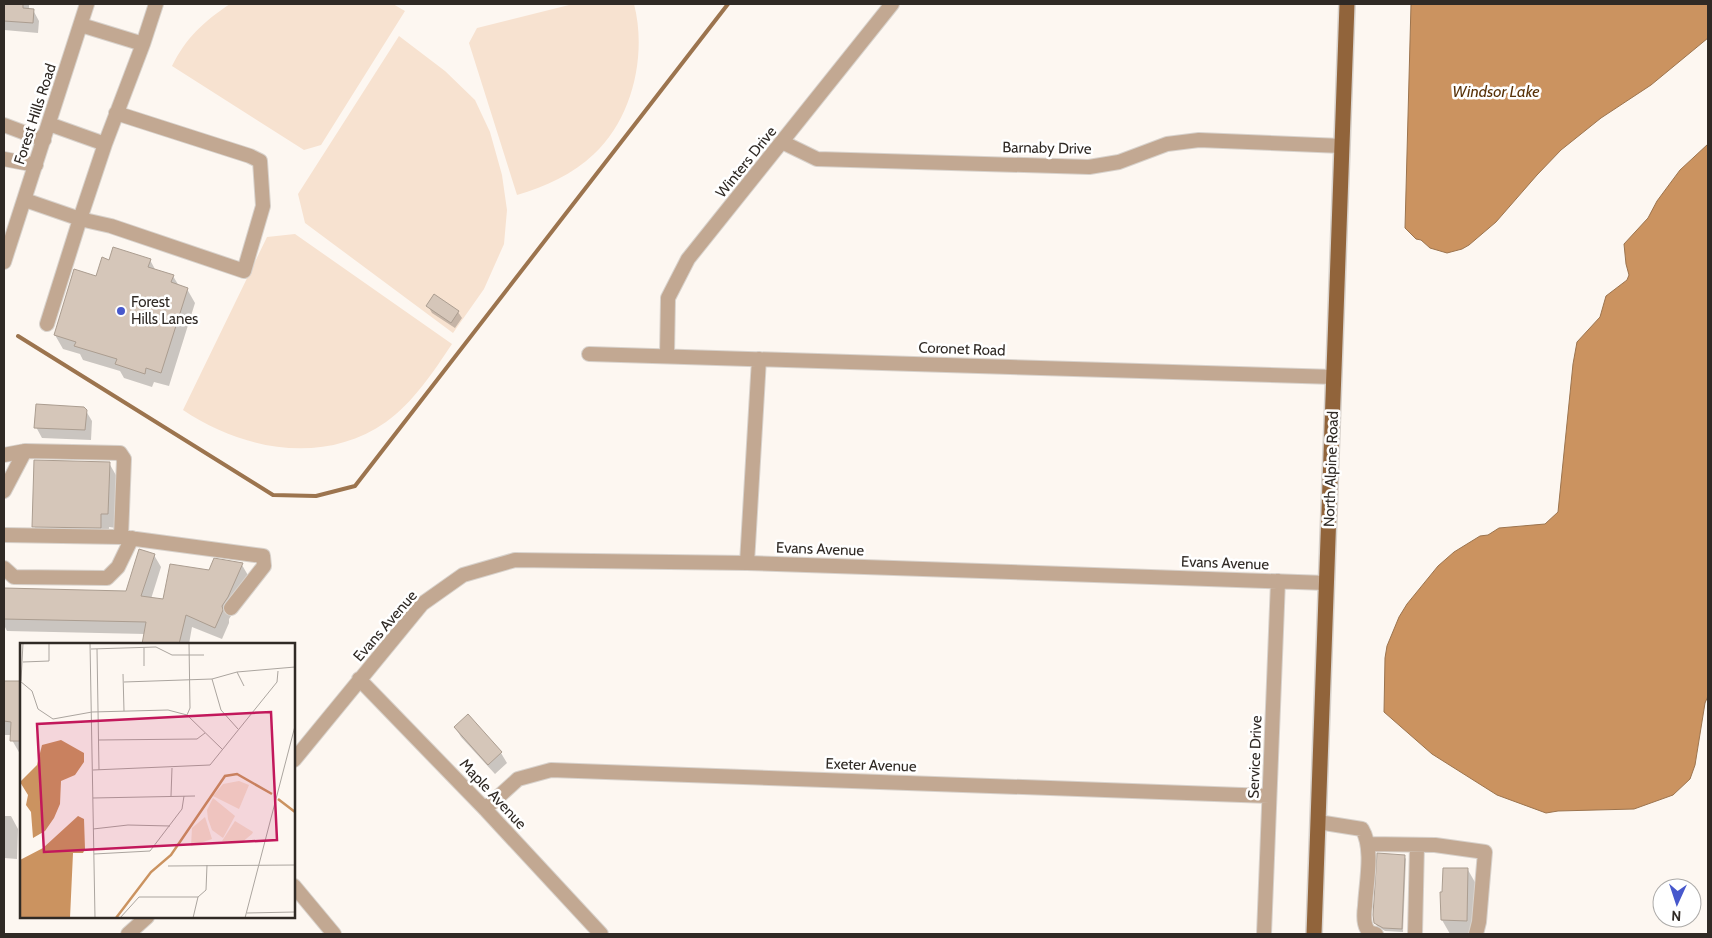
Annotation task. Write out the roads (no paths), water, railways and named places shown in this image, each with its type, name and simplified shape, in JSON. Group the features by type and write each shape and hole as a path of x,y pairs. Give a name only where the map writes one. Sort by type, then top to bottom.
{"main road":[{"name":"North Alpine Road","path":"1314,934 1348,4"}],"street":[{"name":"Forest Hills Road","path":"4,262 8,232 24,200 87,4"},
{"path":"46,324 105,144 156,4"},
{"name":"Winters Drive","path":"667,356 668,298 688,260 892,4"},
{"path":"81,25 143,44"},
{"path":"24,200 80,219 111,226 244,271 263,206 260,160 116,113"},
{"path":"49,124 105,144"},
{"path":"4,125 44,140"},
{"name":"Barnaby Drive","path":"782,142 817,159 1089,167 1119,162 1167,144 1199,140 1342,146"},
{"path":"4,161 36,165"},
{"name":"Coronet Road","path":"588,354 1334,377"},
{"path":"746,563 759,358"},
{"path":"4,491 25,451"},
{"path":"4,454 25,451 120,453 124,459 127,537 118,567 107,578 14,578 4,568"},
{"path":"4,535 127,537 263,556 264,566 231,608"},
{"name":"Evans Avenue","path":"295,759 422,604 463,575 515,560 746,563 1326,583"},
{"name":"Service Drive","path":"1264,934 1278,581"},
{"name":"Maple Avenue","path":"359,679 485,809 601,934"},
{"name":"Exeter Avenue","path":"485,809 518,779 551,770 1269,796"},
{"path":"1318,822 1362,829 1366,836 1369,850 1364,915 1366,928 1371,933 1376,934"},
{"path":"1368,844 1435,845 1485,852 1479,922 1476,934"},
{"path":"1415,934 1417,844"},
{"path":"295,887 334,934"},
{"path":"128,934 146,918"}],"water":[{"name":"Windsor Lake","path":"1411,4 1708,4 1708,38 1651,85 1601,118 1561,150 1496,222 1469,245 1447,253 1430,248 1421,240 1416,239 1405,228"},
{"path":"1708,144 1708,696 1705,703 1695,765 1690,779 1673,795 1634,809 1546,813 1497,795 1432,754 1384,712 1387,646 1399,617 1407,604 1438,566 1454,552 1480,536 1488,535 1499,528 1545,524 1558,512 1573,364 1577,342 1600,317 1606,296 1627,280 1629,275 1624,244 1648,218 1657,201 1680,170"}],"waterway":[{"path":"18,336 273,495 316,496 355,486 728,4"}],"place":[{"name":"Forest Hills Lanes","path":"121,311"}]}
